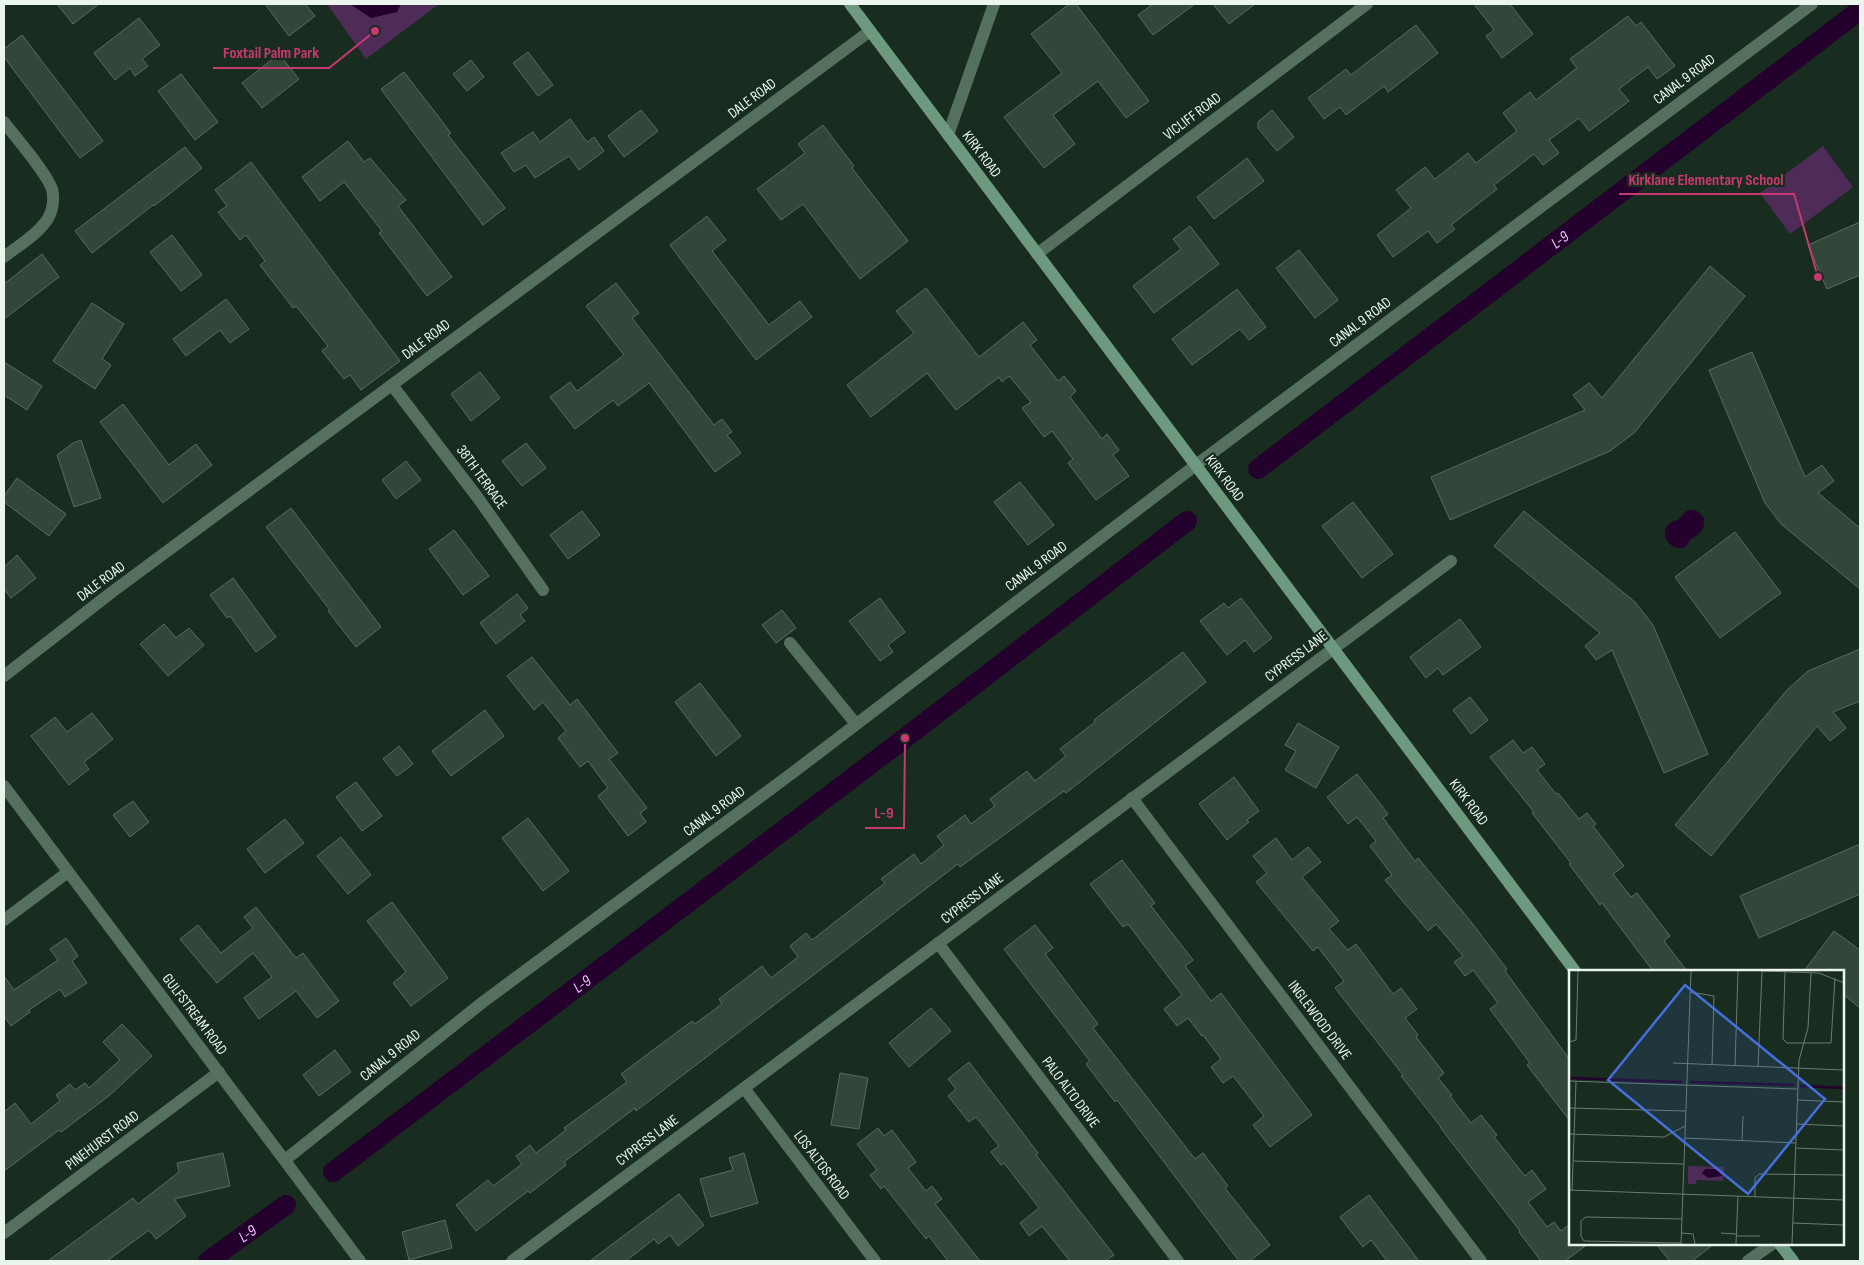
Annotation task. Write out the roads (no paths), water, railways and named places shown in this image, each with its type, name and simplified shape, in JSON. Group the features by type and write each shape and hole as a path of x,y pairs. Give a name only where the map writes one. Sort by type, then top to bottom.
{"street":[{"name":"KIRK ROAD","path":"850,4 1574,970"},
{"path":"948,135 994,4"},
{"name":"VICLIFF ROAD","path":"1037,254 1367,4"},
{"name":"CANAL 9 ROAD","path":"285,1160 483,1002 856,724 1196,465 1812,4"},
{"name":"DALE ROAD","path":"4,676 112,592 870,31"},
{"path":"4,122 45,176 52,189 53,202 50,214 43,226 4,257"},
{"name":"38TH TERRACE","path":"392,385 478,498 543,590"},
{"name":"CYPRESS LANE","path":"512,1261 1451,560"},
{"path":"790,643 856,724"},
{"name":"GULFSTREAM ROAD","path":"4,786 360,1261"},
{"name":"INGLEWOOD DRIVE","path":"1132,798 1481,1261"},
{"path":"4,920 68,872"},
{"name":"PALO ALTO DRIVE","path":"938,943 1178,1261"},
{"name":"PINEHURST ROAD","path":"4,1233 219,1072"},
{"name":"LOS ALTOS ROAD","path":"744,1088 875,1261"},
{"path":"1748,1261 1771,1245"},
{"path":"1781,1245 1793,1261"}],"waterway":[{"name":"L-9","path":"1258,469 1860,10"},
{"name":"L-9","path":"333,1172 905,738 1187,521"},
{"name":"L-9","path":"208,1261 286,1205"}],"place":[{"name":"Foxtail Palm Park","path":"375,31"},
{"name":"Kirklane Elementary School","path":"1818,277"},
{"name":"L-9","path":"905,738"}]}
